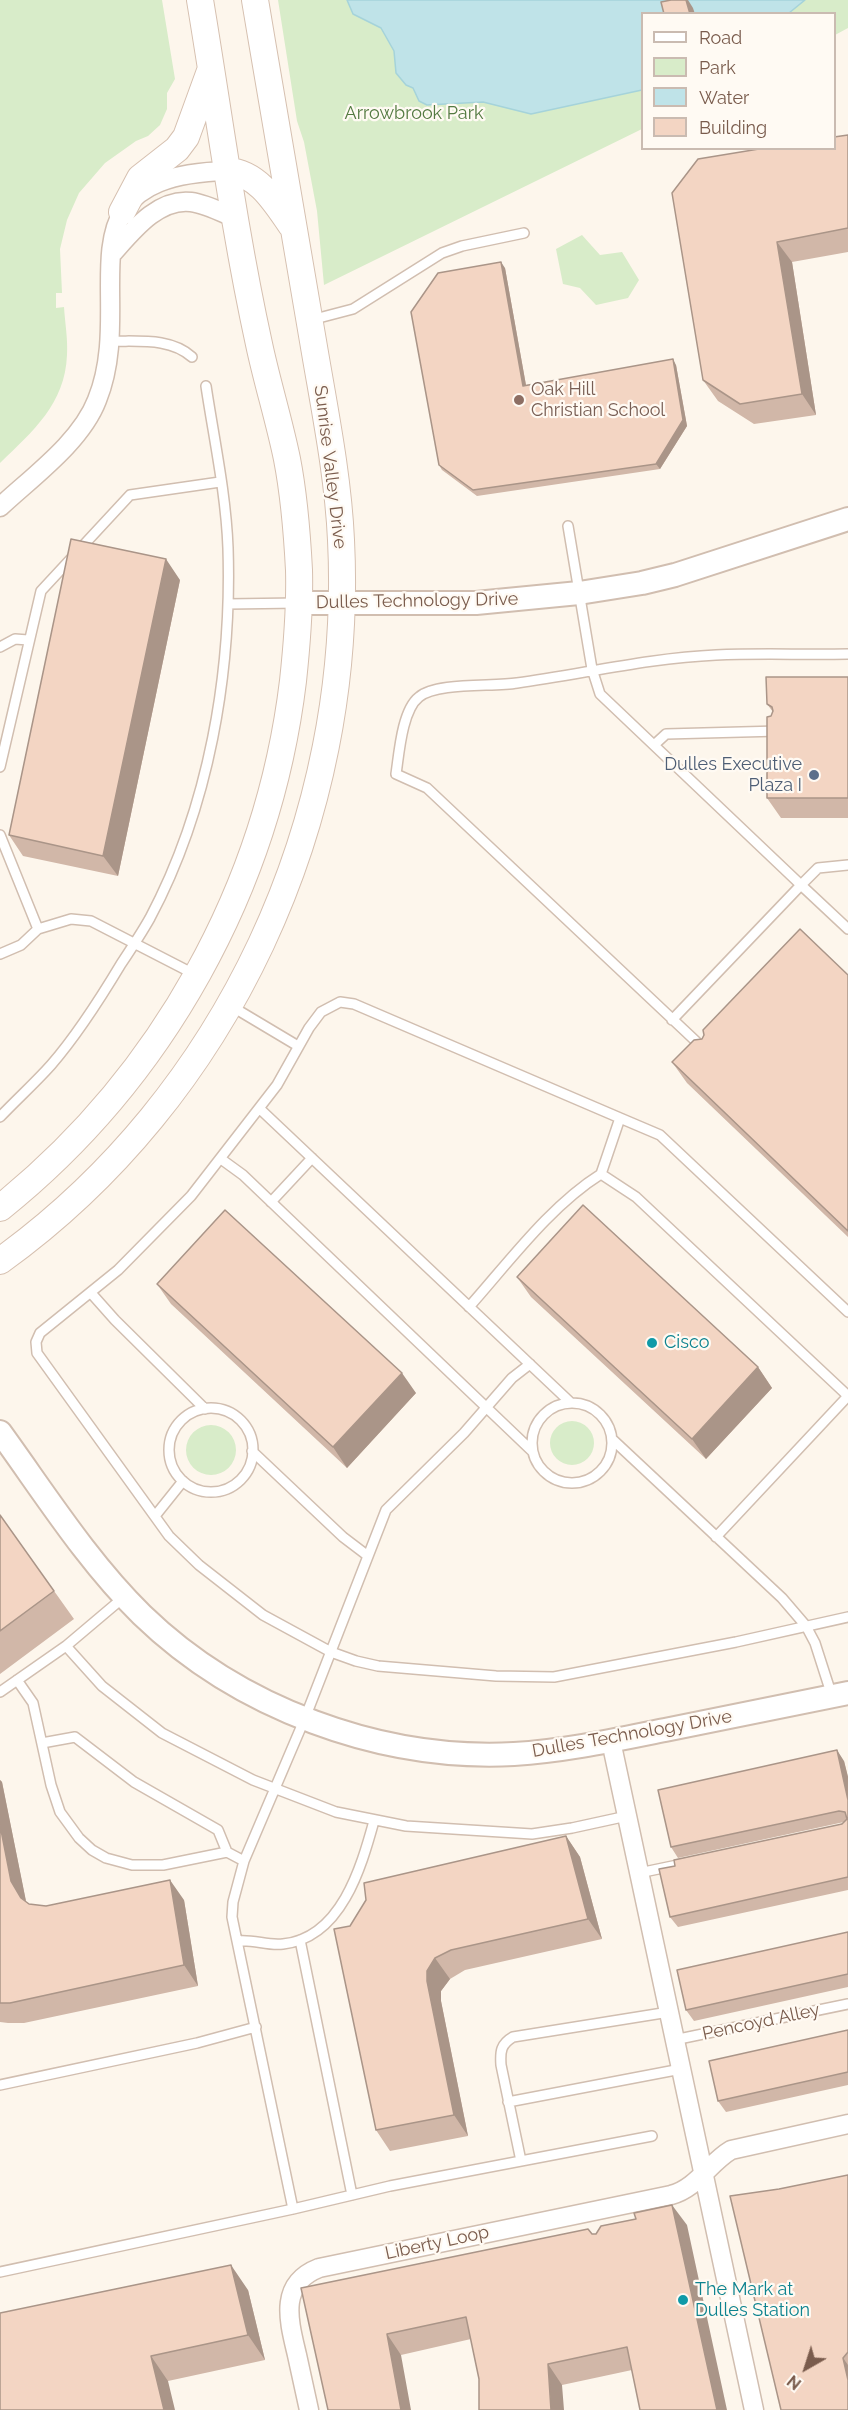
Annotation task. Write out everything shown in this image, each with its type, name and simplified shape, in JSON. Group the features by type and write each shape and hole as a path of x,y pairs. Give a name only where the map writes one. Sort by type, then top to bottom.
{"main road":[{"path":"0,1208 51,1164 112,1100 156,1044 197,976 233,904 263,825 274,786 291,697 299,603 297,540 291,479 259,344 235,218 200,0"},
{"name":"Sunrise Valley Drive","path":"0,1261 82,1194 139,1135 183,1078 231,1006 285,891 320,777 339,657 341,603 339,510 255,0"},
{"path":"122,212 140,178 171,155 186,137 211,68"},
{"path":"228,171 237,172 255,180 277,205 294,230"}],"street":[{"path":"0,507 66,445 86,422 98,399 109,341 111,255 115,231 122,212 138,194 158,182 183,175 228,171"},
{"path":"111,255 147,219 171,205 187,201 235,218"},
{"name":"Dulles Technology Drive","path":"299,603 476,603 579,593 675,575 848,519"},
{"name":"Dulles Technology Drive","path":"0,1432 84,1548 124,1597 162,1634 216,1673 243,1689 305,1718 374,1740 445,1752 512,1754 544,1752 611,1741 840,1695"},
{"path":"611,1741 754,2410"},
{"name":"Liberty Loop","path":"309,2410 289,2322 291,2295 305,2273 319,2268 603,2214 678,2193 705,2180 722,2156 731,2150 848,2124"}],"lane":[{"path":"309,320 353,309 442,253 462,246 524,233"},
{"path":"109,341 170,344 186,351 192,357"},
{"path":"0,1117 51,1065 92,1013 150,918 173,866 205,769 214,735 224,667 228,604 228,547 206,386"},
{"path":"0,764 41,591 130,495 220,482"},
{"path":"567,525 592,669 600,694 848,929"},
{"path":"228,604 299,603"},
{"path":"0,647 15,639 28,640"},
{"path":"712,1056 427,788 396,774 411,706 417,698 434,689 516,683 592,669 715,655 848,654"},
{"path":"654,745 666,734 781,731"},
{"path":"0,835 38,929"},
{"path":"672,1020 818,868 848,865"},
{"path":"0,954 21,945 38,929 71,919 91,921 197,976"},
{"path":"848,1312 660,1135 347,1002 333,1004 321,1012 260,1109 221,1159 158,1232 91,1293 40,1333 36,1342 37,1353 169,1536 191,1558 263,1615 331,1652 378,1666 496,1676 554,1677 848,1617"},
{"path":"231,1006 298,1046"},
{"path":"260,1109 572,1403"},
{"path":"469,1306 559,1208 584,1185 601,1174 620,1118"},
{"path":"271,1203 312,1158"},
{"path":"221,1159 243,1175 533,1452 538,1464 547,1474 558,1481 584,1482 597,1475 606,1465 612,1453 612,1439 609,1428 594,1410 572,1403 549,1410 541,1419 535,1429 533,1452"},
{"path":"601,1174 636,1197 848,1396 716,1537"},
{"path":"91,1293 115,1320 205,1409"},
{"path":"293,2209 232,1917 233,1902 244,1861 305,1718 386,1510 441,1457 512,1378 530,1364"},
{"path":"197,1410 225,1410 238,1418 249,1431 252,1451 249,1468 240,1481 226,1489 209,1492 183,1482 170,1459 169,1446 174,1430 183,1419 197,1410"},
{"path":"612,1439 782,1598 806,1626 840,1695"},
{"path":"252,1451 343,1537 368,1556"},
{"path":"155,1516 183,1482"},
{"path":"0,1692 66,1646 124,1597"},
{"path":"66,1646 102,1686 162,1733 227,1769 336,1812 406,1826 532,1834 627,1816"},
{"path":"17,1680 33,1703 51,1785 60,1812 79,1838 92,1850 120,1863 148,1866 170,1864 227,1852 244,1861"},
{"path":"42,1743 75,1737 134,1782 218,1830 227,1852"},
{"path":"237,1941 252,1939 270,1944 282,1944 300,1940 322,1928 343,1901 364,1858 374,1821"},
{"path":"639,1873 697,1861"},
{"path":"300,1940 352,2195"},
{"name":"Pencoyd Alley","path":"674,2040 848,2004"},
{"path":"521,2161 500,2051 506,2042 513,2037 669,2012"},
{"path":"0,2085 197,2043 256,2027"},
{"path":"508,2102 681,2069"},
{"path":"0,2272 352,2195 652,2136"}],"green space":[{"path":"0,0 162,0 175,79 167,93 167,109 160,125 148,136 136,141 105,163 79,193 67,220 60,249 62,293 56,293 56,308 64,307 67,337 65,372 54,402 45,415 0,463"},
{"name":"Arrowbrook Park","path":"278,0 848,0 848,28 836,34 836,12 641,12 641,129 324,285 317,211 304,142 297,121"},
{"path":"582,235 600,255 622,252 639,280 628,298 596,305 580,288 563,284 556,249"},
{"path":"572,1421 587,1428 594,1443 587,1458 572,1465 557,1458 550,1443 557,1428"},
{"path":"216,1425 229,1432 235,1440 235,1460 229,1468 221,1474 206,1475 193,1468 187,1460 186,1445 193,1432 201,1426"}],"water":[{"path":"347,0 805,0 790,12 641,12 641,90 531,114 483,102 427,105 419,101 413,88 406,85 396,73 394,51 381,28 353,14"}],"building":[{"path":"686,0 689,12 664,12 661,2"},
{"path":"848,135 848,228 777,242 802,394 740,404 703,380 672,193 698,159 753,150 836,150 836,137"},
{"name":"Oak Hill Christian School","path":"501,262 523,386 673,359 683,420 656,464 473,490 439,465 411,312 438,273"},
{"path":"71,539 166,559 103,856 9,835"},
{"name":"Dulles Executive Plaza I","path":"766,677 848,677 848,798 767,798 767,717 771,716 773,711 772,707 767,704"},
{"path":"800,929 848,975 848,1231 672,1062 694,1040 702,1039 703,1030"},
{"name":"Cisco","path":"583,1205 758,1367 692,1439 517,1277"},
{"path":"225,1210 402,1373 333,1447 157,1284"},
{"path":"0,1515 54,1591 0,1631"},
{"path":"837,1750 848,1800 848,1877 670,1917 659,1869 675,1866 674,1860 842,1824 847,1819 845,1812 839,1811 671,1847 658,1790"},
{"path":"0,1825 11,1881 21,1898 29,1904 46,1906 170,1880 184,1965 10,2003 0,2003"},
{"path":"566,1836 588,1919 451,1950 435,1958 427,1971 427,1981 454,2115 376,2130 334,1929 350,1926 366,1900 364,1883"},
{"path":"848,1932 848,1974 686,2010 677,1970"},
{"path":"848,2030 848,2072 718,2101 709,2061"},
{"path":"848,2175 848,2352 843,2358 848,2380 848,2410 781,2410 730,2196"},
{"path":"672,2205 717,2410 640,2410 627,2347 548,2364 551,2410 479,2410 479,2379 466,2317 387,2334 401,2410 328,2410 301,2288 588,2229 592,2234 596,2234 601,2226 636,2219 634,2213"},
{"path":"231,2265 248,2335 151,2356 164,2410 0,2410 0,2313"}],"place":[{"name":"Oak Hill Christian School","path":"519,400"},
{"name":"Dulles Executive Plaza I","path":"814,775"},
{"name":"Cisco","path":"652,1343"},
{"name":"The Mark at Dulles Station","path":"683,2300"}]}
